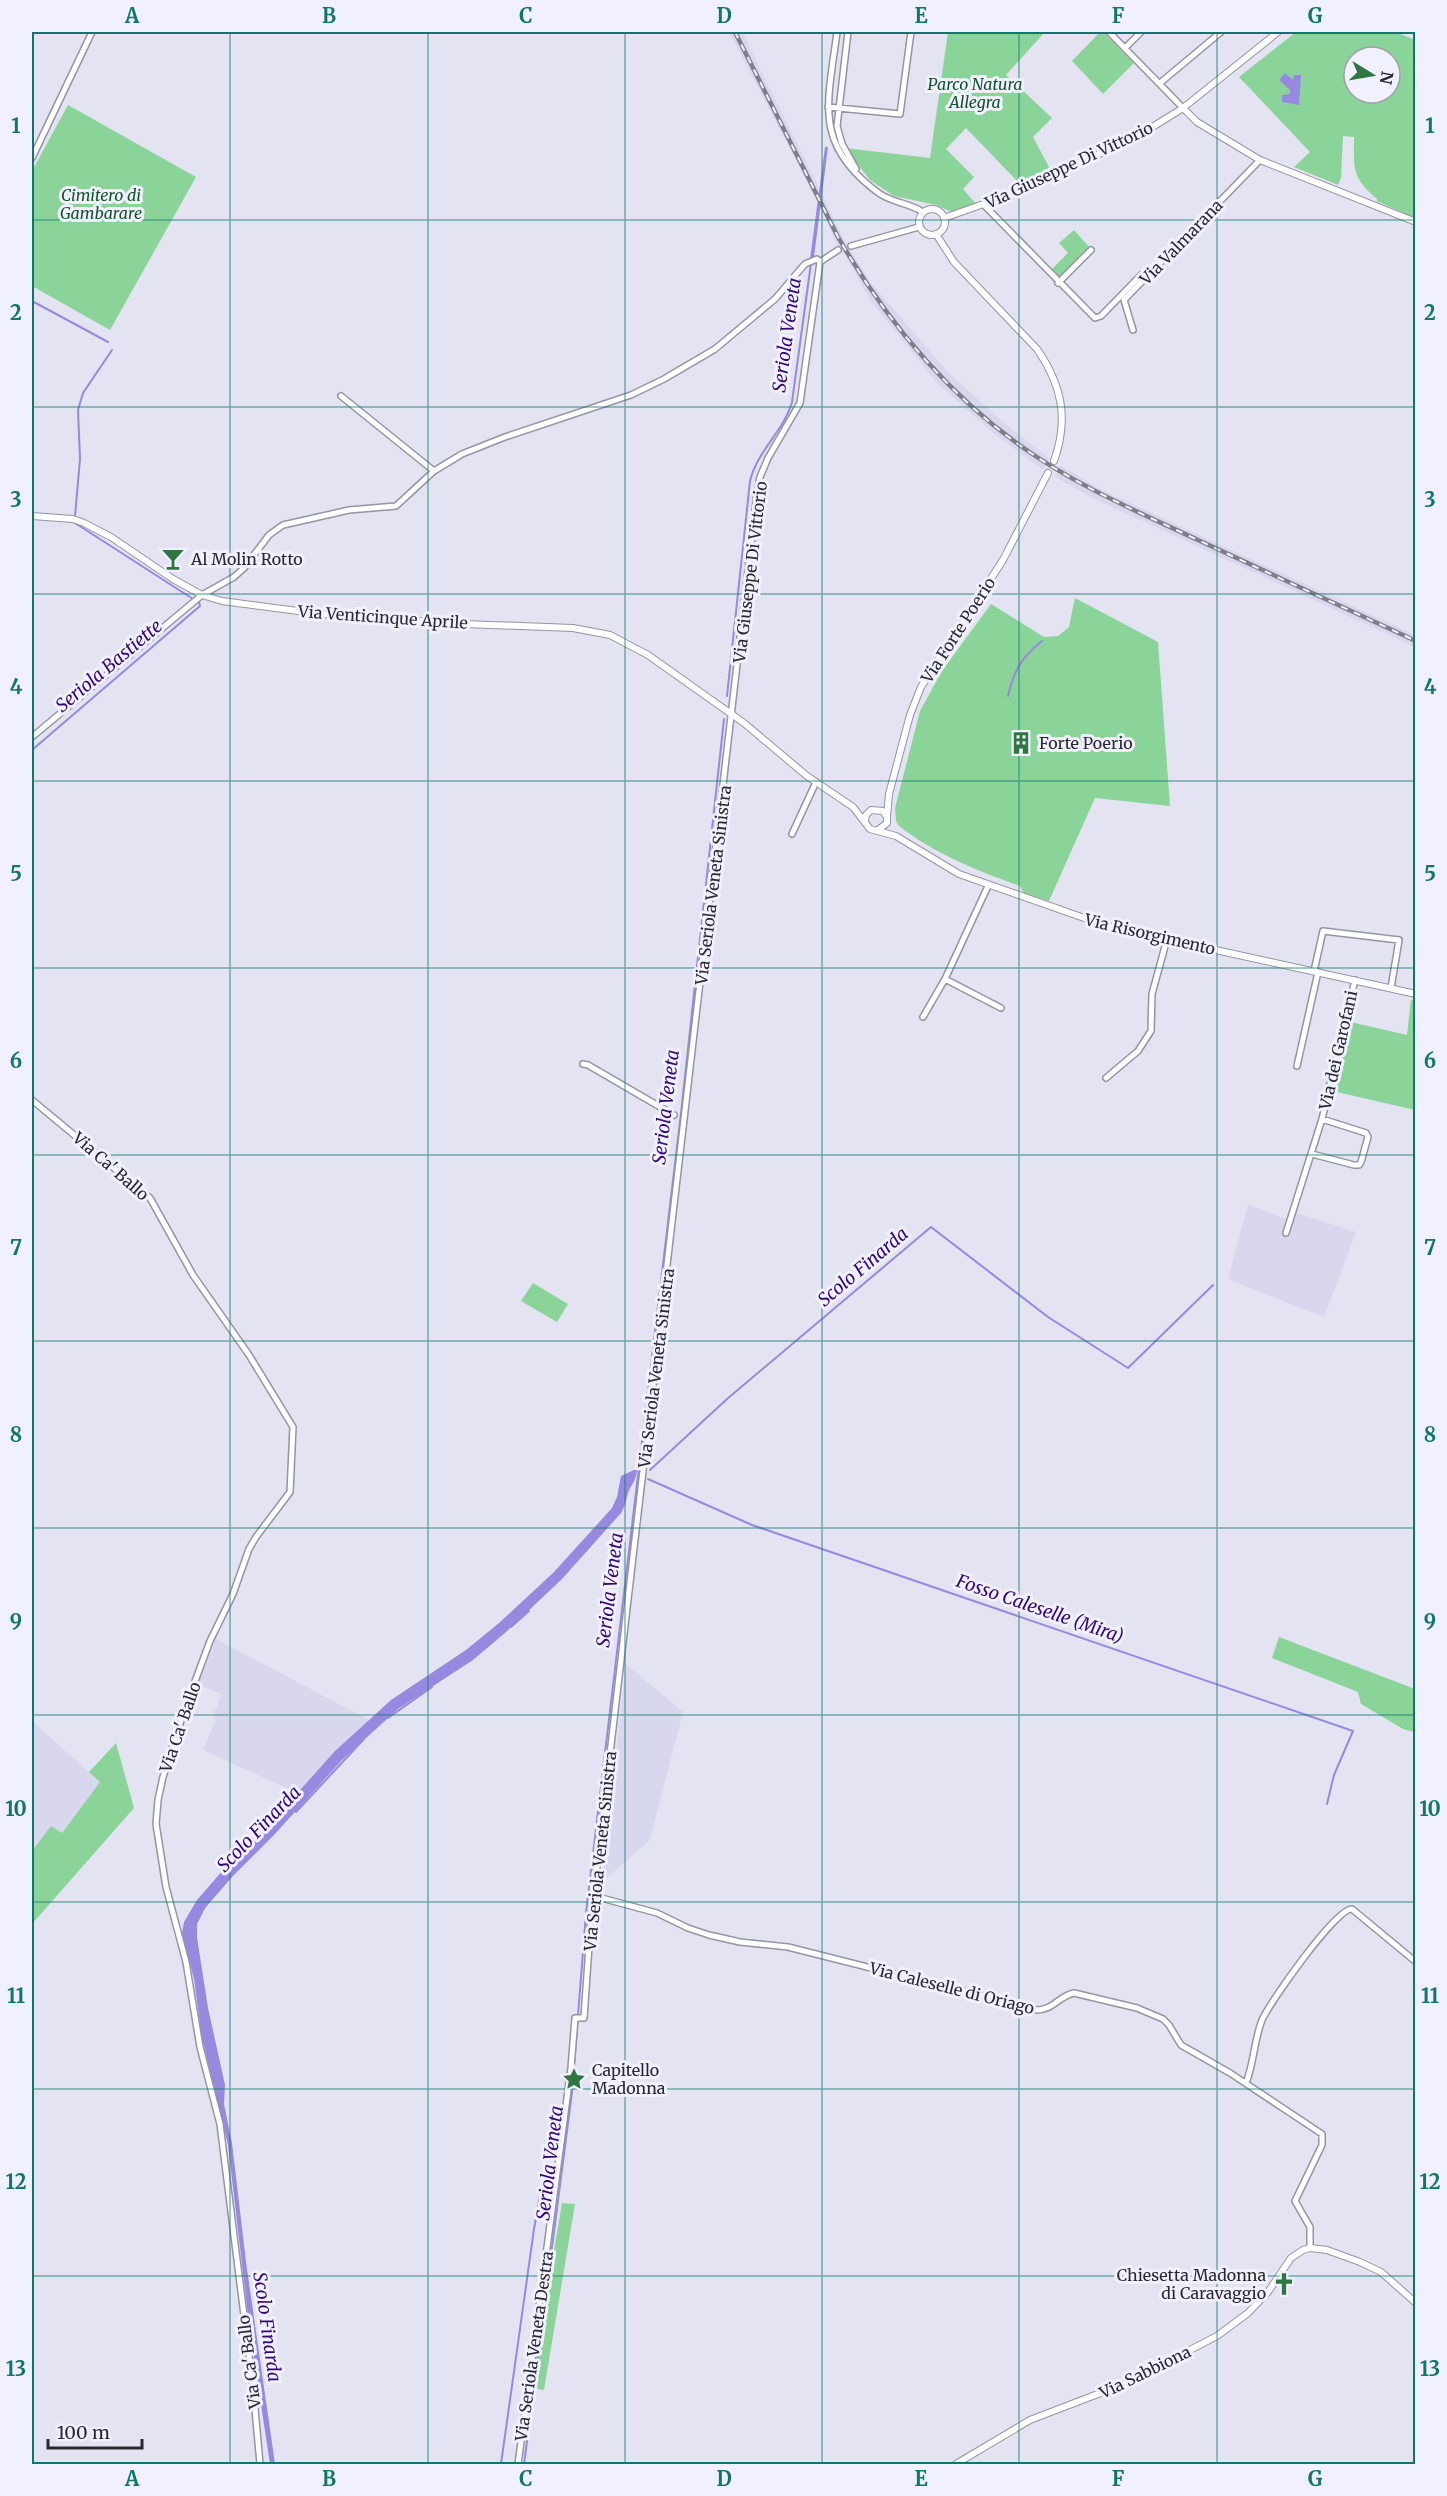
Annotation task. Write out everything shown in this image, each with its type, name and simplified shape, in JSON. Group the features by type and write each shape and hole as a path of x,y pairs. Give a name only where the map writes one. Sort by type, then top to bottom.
{"street":[{"path":"32,158 93,32"},
{"path":"837,32 828,107 830,131 835,144 849,166 879,193 894,202 923,212"},
{"path":"848,32 837,126 847,154 862,178"},
{"path":"828,107 900,114 911,32"},
{"path":"1108,32 1197,122 1260,160 1416,222"},
{"path":"1125,48 1141,32"},
{"path":"1160,83 1221,32"},
{"name":"Via Giuseppe Di Vittorio","path":"944,218 984,205 1138,136 1183,108 1273,33"},
{"name":"Via Valmarana","path":"1133,330 1124,304 1126,298 1260,160"},
{"path":"984,205 1091,317 1098,318 1142,274"},
{"path":"928,209 937,209 944,218 944,227 936,234 925,233 919,227 919,218 928,209"},
{"path":"852,246 919,227"},
{"path":"936,234 954,262 1037,349 1048,364 1061,396 1063,414 1061,437 1054,461"},
{"path":"32,737 202,595 220,586 244,568 265,540 277,529 349,510 396,506 434,471 479,447 631,395 664,380 715,349 753,319 789,285 807,262 819,261 838,250"},
{"path":"1059,283 1091,250"},
{"name":"Via Giuseppe Di Vittorio","path":"733,714 760,477 768,458 800,403 819,261"},
{"path":"341,396 434,471"},
{"name":"Via Forte Poerio","path":"888,794 910,715 921,687 1003,560 1048,473"},
{"name":"Via Venticinque Aprile","path":"32,516 73,519 84,523 111,537 173,579 202,595 237,604 321,614 464,624 573,628 602,632 648,656 733,714"},
{"name":"Via Risorgimento","path":"733,714 816,782 853,807 870,829 896,836 940,864 988,886 1107,926 1416,994"},
{"name":"Via Seriola Veneta Sinistra","path":"580,2018 733,714"},
{"path":"792,834 816,782"},
{"path":"865,821 866,814 888,794"},
{"path":"878,831 885,826 887,819 888,794"},
{"name":"Via Risorgimento","path":"853,807 883,811 896,836"},
{"path":"923,1017 945,979 988,886"},
{"path":"1297,1066 1323,931 1399,940 1391,988"},
{"path":"1106,1078 1138,1051 1151,1030 1152,994 1167,939"},
{"path":"945,979 1001,1008"},
{"name":"Via dei Garofani","path":"1286,1233 1322,1119 1355,980"},
{"path":"583,1064 674,1115"},
{"name":"Via Ca' Ballo","path":"32,1100 150,1198 193,1275 249,1355 293,1427 290,1492 249,1549 233,1594 210,1641 184,1711 163,1778 156,1824 166,1887 186,1962 200,2047 221,2134 254,2387 260,2464"},
{"name":"Via dei Garofani","path":"1312,1154 1354,1165 1362,1162 1368,1137 1366,1133 1322,1119"},
{"name":"Via Caleselle di Oriago","path":"594,1896 657,1913 688,1928 728,1940 788,1947 1037,2010 1049,2009 1068,1995 1074,1994 1137,2008 1166,2021 1180,2045 1246,2083"},
{"path":"1416,1962 1352,1909 1344,1911 1313,1946 1267,2010 1258,2030 1246,2083 1322,2134 1322,2145 1297,2193 1296,2201 1310,2228 1310,2248 1335,2252 1381,2272 1416,2303"},
{"name":"Via Seriola Veneta Destra","path":"518,2464 569,2080 580,2018"},
{"name":"Via Sabbiona","path":"956,2464 1030,2420 1124,2385 1217,2336 1256,2305 1291,2258 1310,2248"}],"shaded area":[{"path":"729,32 742,32 846,243 871,283 947,371 1003,422 1049,458 1043,470 993,433 936,382 870,300 844,253 840,253 824,214"},
{"path":"1285,73 1293,80 1294,75 1301,75 1299,105 1282,102 1282,95 1290,94 1290,90 1279,80"},
{"path":"825,147 828,147 814,257 810,259"},
{"path":"1060,465 1102,490 1415,635 1415,647 1095,499 1055,477"},
{"path":"1248,1204 1287,1220 1294,1212 1356,1232 1324,1317 1228,1279"},
{"path":"637,1470 636,1477 621,1513 562,1579 473,1660 398,1709 343,1759 274,1835 232,1877 206,1907 195,1925 208,2008 225,2085 224,2104 232,2143 246,2262 275,2464 270,2464 250,2332 228,2145 202,2038 194,1979 182,1933 184,1922 197,1900 224,1869 266,1828 335,1751 391,1700 466,1650 554,1572 612,1508 617,1497 621,1476"},
{"path":"216,1639 369,1720 335,1751 297,1793 203,1750 215,1722 213,1712 221,1694 198,1685"},
{"path":"626,1664 683,1712 650,1840 603,1881"},
{"path":"32,1721 100,1782 61,1834 51,1827 32,1851"}],"green space":[{"name":"Parco Natura Allegra","path":"948,32 1045,32 1006,75 1052,118 1033,137 1050,169 1019,183 966,128 946,149 974,177 963,189 976,204 952,212 936,205 894,196 870,180 845,148 930,158"},
{"path":"1100,32 1103,32 1134,63 1103,94 1072,61"},
{"path":"1296,32 1396,32 1415,40 1415,218 1377,201 1362,184 1354,164 1354,137 1343,136 1341,178 1338,185 1294,167 1310,152 1239,77"},
{"name":"Cimitero di Gambarare","path":"68,105 196,177 110,330 32,286 32,171"},
{"path":"1074,230 1090,248 1060,277 1052,269 1068,253 1059,243"},
{"path":"1075,598 1158,642 1170,806 1095,798 1049,901 1024,893 1020,886 973,868 927,845 899,826 896,821 895,808 920,711 942,671 991,604 1044,637 1058,636 1069,627"},
{"path":"1411,1000 1415,1001 1415,1110 1324,1089 1342,1020 1407,1035"},
{"path":"533,1283 568,1304 557,1322 521,1301"},
{"path":"1279,1637 1415,1689 1415,1732 1403,1729 1361,1704 1358,1692 1272,1658"},
{"path":"116,1743 134,1808 32,1924 32,1851 51,1826 62,1833 100,1782 89,1772"},
{"path":"562,2203 575,2204 544,2390 531,2388"}],"waterway":[{"name":"Seriola Veneta","path":"727,696 750,481 758,460 783,422 792,402 811,263"},
{"path":"32,301 108,342"},
{"path":"75,516 80,459 78,410 83,393 112,350"},
{"path":"75,523 193,599"},
{"name":"Seriola Bastiette","path":"32,750 200,606 199,602"},
{"path":"1008,696 1019,665 1042,641"},
{"name":"Seriola Veneta","path":"524,2464 572,2092 586,1913 681,1113 724,719"},
{"name":"Scolo Finarda","path":"650,1470 727,1399 931,1227 1048,1317 1128,1368 1213,1285"},
{"name":"Fosso Caleselle (Mira)","path":"648,1479 752,1525 1353,1731 1334,1775 1327,1804"},
{"name":"Scolo Finarda","path":"511,1627 529,1611"},
{"name":"Scolo Finarda","path":"388,1718 432,1687"},
{"name":"Scolo Finarda","path":"296,1812 364,1739"},
{"name":"Scolo Finarda","path":"196,1938 196,1924 202,1912"},
{"path":"501,2464 534,2229 540,2195 547,2191"}],"railway":[{"path":"735,32 838,237 856,267 895,323 964,400 1018,444 1061,472 1105,496 1416,641"}],"place":[{"name":"Al Molin Rotto","path":"173,559"},
{"name":"Forte Poerio","path":"1021,743"},
{"name":"Capitello Madonna","path":"574,2079"},
{"name":"Chiesetta Madonna di Caravaggio","path":"1284,2284"}]}
